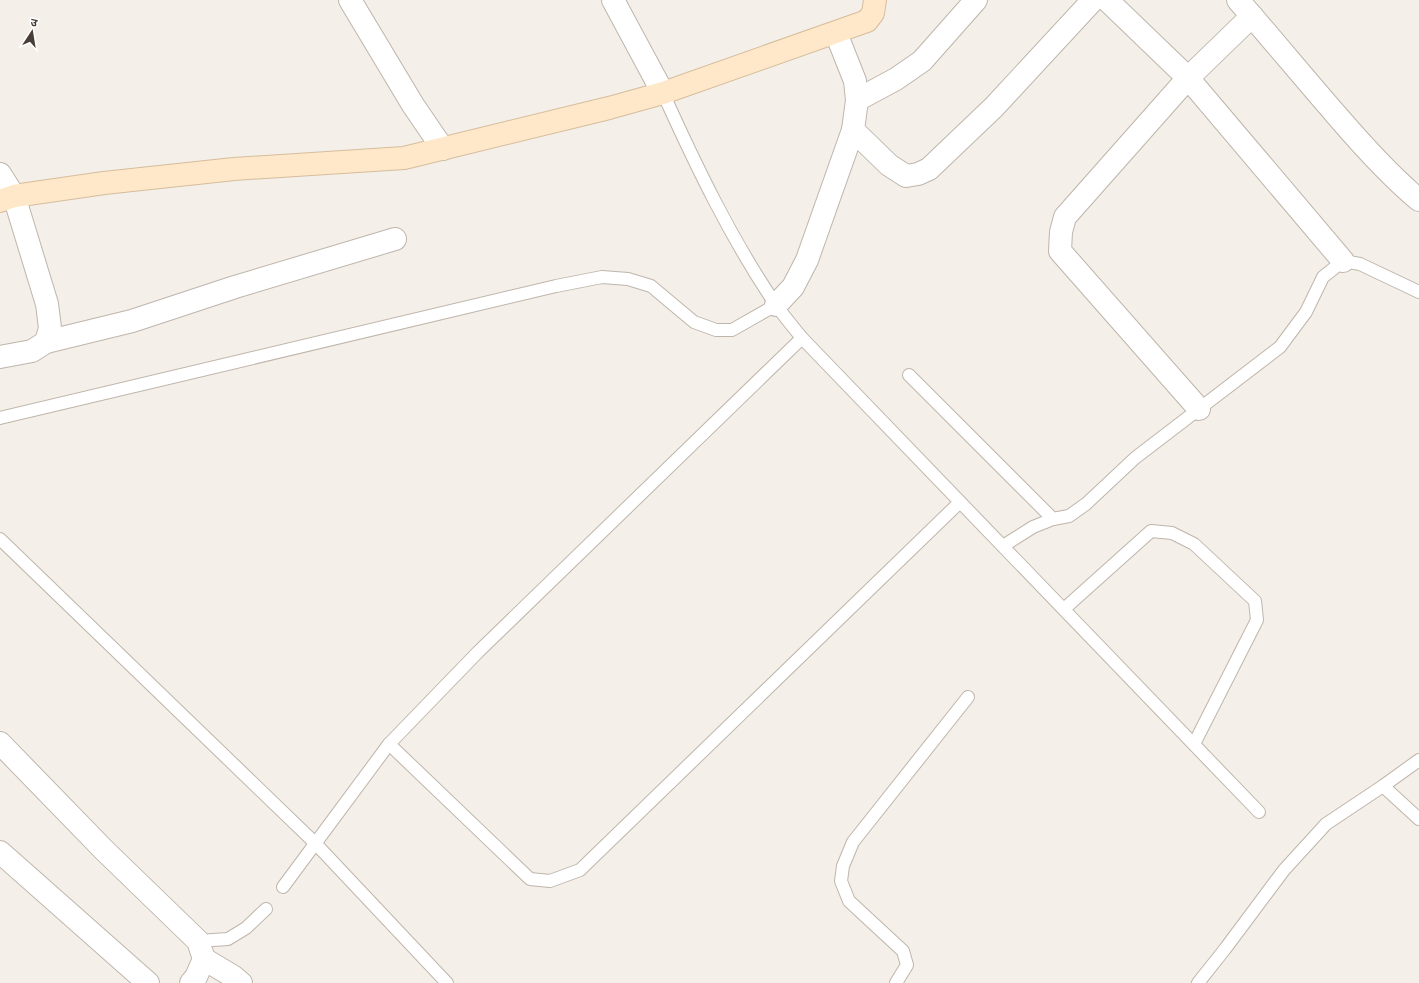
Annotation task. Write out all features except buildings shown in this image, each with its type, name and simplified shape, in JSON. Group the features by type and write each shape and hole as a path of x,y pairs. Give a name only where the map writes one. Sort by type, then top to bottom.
{"street":[{"path":"350,0 413,105 443,149"},
{"path":"613,0 663,93"},
{"path":"7,198 104,183 234,169 404,158 609,108 663,93 867,21 873,13 875,0"},
{"path":"857,100 896,79 922,61 976,0"},
{"path":"853,130 889,164 906,176 918,174 929,168 994,107 1093,0"},
{"path":"1107,0 1188,78 1343,261"},
{"path":"1199,409 1060,251 1061,232 1065,218 1188,78 1245,8 1298,72 1379,164 1397,182 1419,200"},
{"path":"776,305 793,287 807,260 853,130 857,100 855,81 836,33"},
{"path":"0,174 7,198 46,304 50,328 46,342"},
{"path":"0,357 32,352 46,342 132,321 235,287 395,240"},
{"path":"0,743 201,950 241,983"},
{"path":"0,852 148,983"},
{"path":"191,983 196,977 201,950"}],"lane":[{"path":"663,93 693,159 712,196 776,305 802,338 1259,812"},
{"path":"1002,546 1033,527 1053,519 1069,516 1086,504 1135,458 1280,347 1306,312 1323,277 1343,261 1360,264 1419,292"},
{"path":"0,418 548,288 602,277 628,279 651,286 694,322 716,330 732,330 776,305"},
{"path":"283,887 388,744 478,652 802,338"},
{"path":"909,375 1053,519"},
{"path":"388,744 530,879 550,881 580,870 960,502"},
{"path":"1064,609 1151,531 1172,533 1194,544 1255,601 1258,620 1194,744"},
{"path":"0,539 315,843 447,983"},
{"path":"896,983 907,965 903,951 849,901 841,881 843,866 853,842 968,697"},
{"path":"1198,983 1284,870 1326,824 1419,760"},
{"path":"1383,786 1419,819"},
{"path":"201,950 228,939 246,928 266,909"}]}
